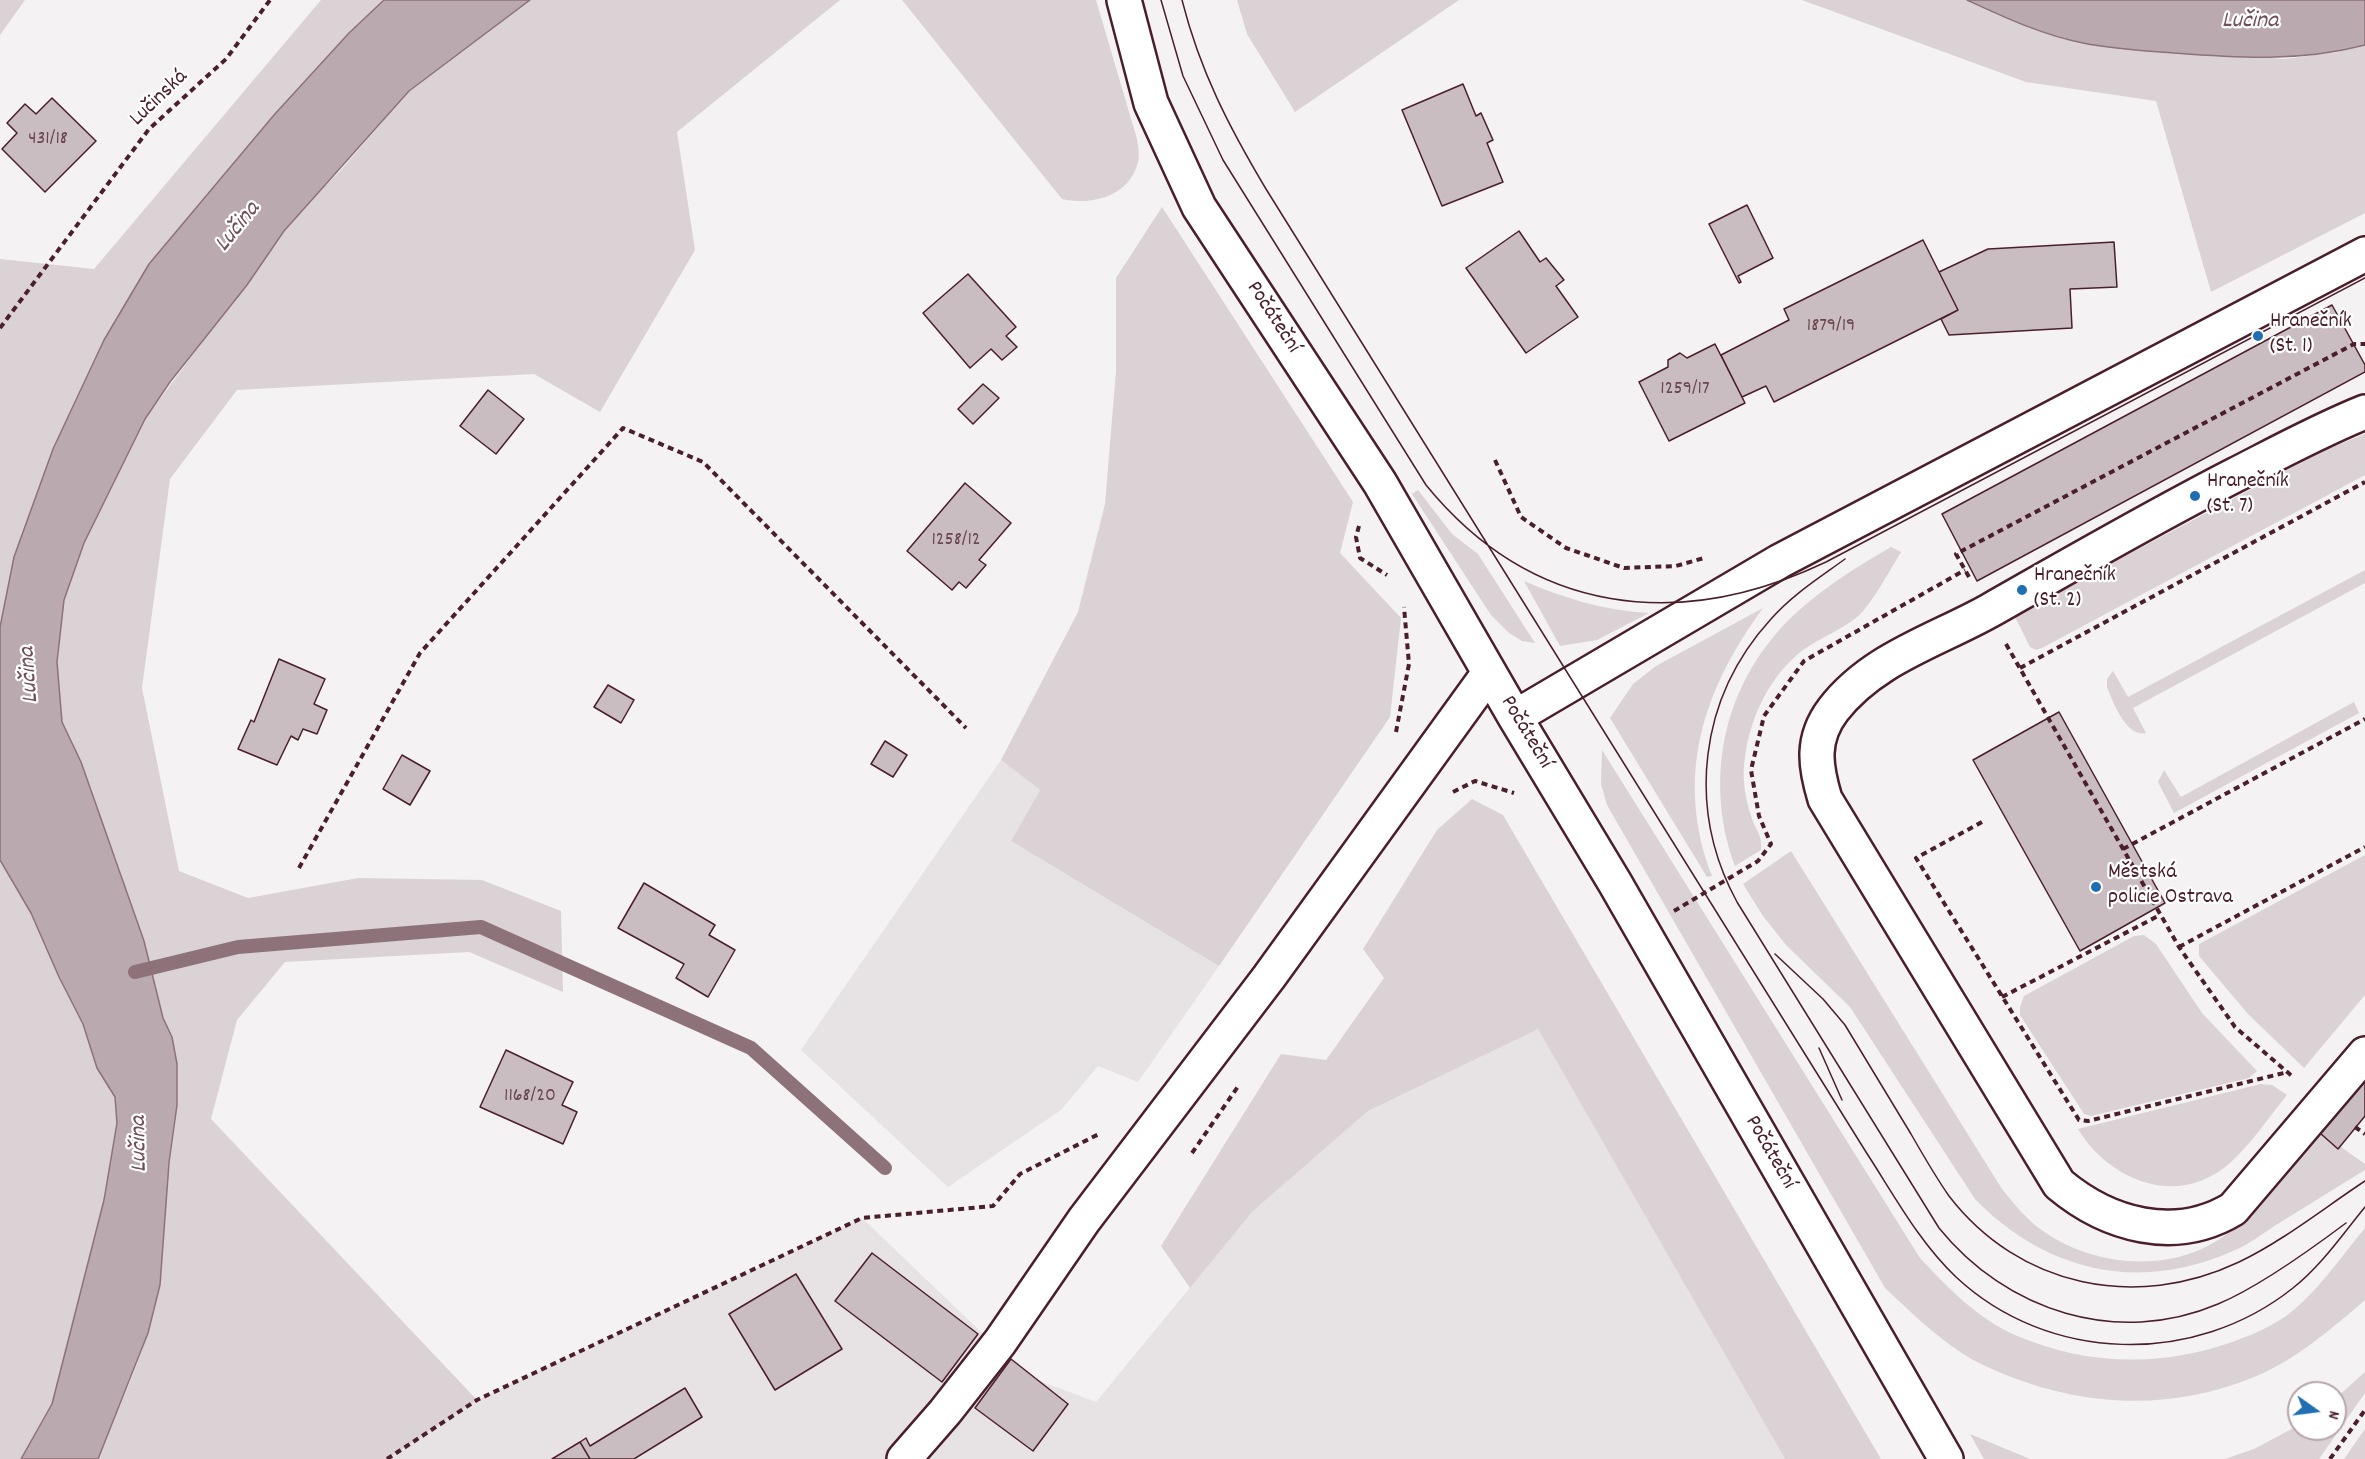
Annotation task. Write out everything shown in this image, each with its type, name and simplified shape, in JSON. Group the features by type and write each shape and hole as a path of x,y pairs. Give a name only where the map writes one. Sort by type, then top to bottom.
{"street":[{"name":"Počáteční","path":"1124,0 1151,103 1199,207 1380,483 1489,673 1615,883 1946,1459"},
{"path":"1515,717 1780,561 2365,254"},
{"path":"2365,412 2331,425 2194,496 1988,611 1893,658 1855,685 1832,711 1818,738 1816,768 1825,800 2059,1184 2080,1202 2103,1214 2134,1224 2167,1228 2216,1219 2233,1209 2365,1054"},
{"path":"904,1459 945,1413 1000,1342 1084,1220 1269,977 1489,673"}],"path":[{"name":"Lučinská","path":"0,328 148,129 226,59 270,0"},
{"path":"2365,344 2354,344 1956,554 2160,915 2179,947 2235,1028 2324,1103 2365,1134"},
{"path":"299,868 420,653 623,428 704,462 966,728"},
{"path":"1495,460 1521,517 1566,548 1624,568 1676,566 1709,556"},
{"path":"2020,668 2365,482"},
{"path":"1380,483 1362,515 1356,537 1360,558 1395,581"},
{"path":"1395,739 1409,664 1406,614 1402,603"},
{"path":"2123,849 2365,719"},
{"path":"1449,794 1475,781 1516,794"},
{"path":"1982,822 1916,858 2079,1120 2088,1121 2288,1072"},
{"path":"2179,947 2365,847"},
{"path":"2002,998 2160,915"},
{"path":"1192,1153 1245,1077"},
{"path":"387,1459 477,1400 862,1218 993,1206 1020,1174 1106,1131"},
{"path":"2330,1459 2365,1410"}],"shaded area":[{"path":"0,0 25,0 0,35"},
{"path":"321,0 384,0 349,33 274,115 149,264 104,340 14,557 0,626 0,259 94,269"},
{"path":"530,0 840,0 677,132 695,250 600,412 534,374 237,390 170,479 142,688 179,871 248,898 358,878 482,880 561,911 563,992 469,952 285,962 237,1020 211,1119 477,1400 387,1459 98,1459 137,1364 156,1300 177,1084 176,1061 171,1039 119,867 62,722 57,662 64,600 84,543 145,419 300,211 341,170 409,91"},
{"path":"902,0 1096,0 1137,139 1138,162 1134,174 1127,183 1108,196 1097,199 1074,201 1062,199"},
{"path":"1237,0 1459,0 1295,112 1247,34"},
{"path":"1802,0 1967,0 2023,25 2082,43 2147,51 2285,59 2338,52 2365,45 2365,213 2211,292 2156,101 2026,82"},
{"path":"1162,207 1353,502 1340,553 1401,618 1390,717 1219,966 1011,841 1040,790 1001,760 1078,612 1105,504 1116,371 1116,278"},
{"path":"2365,434 2365,475 2042,648 2036,650 2030,647 2014,615 2327,449"},
{"path":"1418,490 1452,534 1478,554 1535,643 1522,641 1509,633 1491,615 1412,494"},
{"path":"1891,547 1901,552 1862,612 1791,660 1771,685 1764,698 1752,727 1744,765 1747,800 1760,836 1761,850 1735,866 1726,836 1721,806 1720,775 1724,745 1741,687 1756,660 1775,635 1800,609 1845,575"},
{"path":"2365,570 2365,583 2133,708 2146,733 2133,730 2122,718 2107,687 2107,679 2113,671 2128,697"},
{"path":"1524,581 1585,603 1617,610 1649,613 1597,640 1560,646"},
{"path":"1763,608 1724,671 1710,703 1701,736 1696,769 1696,804 1701,839 1712,876 1707,877 1610,718 1633,684 1656,666"},
{"path":"2354,702 2359,713 2174,813 2158,782 2164,770 2181,797"},
{"path":"1602,750 1920,1258 1952,1291 1988,1320 2015,1335 2040,1345 2091,1357 2142,1359 2194,1353 2245,1337 2286,1316 2318,1286 2365,1228 2365,1300 2312,1343 2284,1362 2254,1377 2220,1389 2186,1397 2118,1400 2085,1397 2051,1390 1985,1366 1945,1341 1885,1288 1607,805 1601,784"},
{"path":"1001,760 1040,790 1011,841 1219,966 1138,1082 1098,1066 1061,1110 948,1187 801,1050"},
{"path":"1472,799 1503,815 1881,1459 1785,1459 1538,1029 1368,1111 1252,1212 1190,1288 1161,1246 1281,1054 1326,1060 1384,978 1363,949 1437,830"},
{"path":"1791,851 2002,1189 2032,1222 2063,1243 2085,1252 2133,1261 2157,1261 2203,1248 2238,1225 2275,1187 2320,1132 2365,1164 2365,1170 2244,1246 2198,1264 2163,1271 2129,1272 2095,1268 2063,1259 2032,1244 2003,1224 1975,1199 1850,1007 1786,945 1763,916 1743,884"},
{"path":"2365,855 2365,995 2304,1068 2248,1014 2199,956 2199,944"},
{"path":"0,860 31,913 83,1024 97,1068 115,1097 117,1123 104,1200 52,1404 21,1459 0,1459"},
{"path":"2144,935 2156,944 2202,1013 2257,1071 2249,1078 2091,1116 2084,1114 2020,1015 2020,1007 2024,996 2134,936"},
{"path":"1538,1028 1785,1459 387,1459 477,1400 862,1218 1027,1376 1096,1402 1252,1212 1368,1111"},
{"path":"2261,1084 2272,1085 2287,1095 2239,1155 2211,1176 2190,1184 2169,1186 2147,1183 2127,1175 2108,1163 2092,1148 2078,1129"},
{"path":"2365,1372 2365,1393 2347,1419 2347,1388"},
{"path":"2365,1429 2365,1459 2344,1459"},
{"path":"2287,1431 2287,1441 2332,1441 2319,1459 2225,1459 2254,1449"},
{"path":"1970,1434 2030,1459 1984,1459"}],"water":[{"name":"Lučina","path":"384,0 530,0 409,91 284,231 247,285 170,382 145,419 84,543 64,600 57,662 62,722 81,762 144,941 163,1018 172,1037 177,1064 177,1105 169,1163 160,1285 148,1333 98,1459 21,1459 52,1404 104,1200 117,1123 115,1097 97,1068 83,1024 31,913 0,860 0,627 14,557 53,449 104,340 149,264 274,115 349,33"},
{"name":"Lučina","path":"1967,0 2365,0 2365,45 2317,54 2270,57 2222,56 2117,48 2083,43 2053,35"}],"building":[{"path":"1463,84 1476,116 1481,113 1493,140 1487,143 1503,182 1442,206 1402,110"},
{"path":"52,98 96,141 45,192 2,149 17,133 7,123 25,104 36,114"},
{"path":"1747,205 1773,258 1738,276 1741,282 1739,283 1709,224"},
{"path":"1519,231 1540,262 1546,258 1564,280 1556,286 1578,317 1526,353 1466,268"},
{"path":"1923,240 1958,310 1774,402 1766,386 1742,397 1721,355 1789,320 1784,309"},
{"path":"2114,242 2117,287 2070,289 2072,328 1949,335 1941,319 1958,310 1939,272 1988,249"},
{"path":"968,274 1016,327 1006,336 1017,347 1002,360 991,349 970,368 923,313"},
{"path":"2332,305 2365,365 2365,372 1977,581 1942,514"},
{"path":"1715,344 1745,403 1669,441 1639,382 1668,367 1668,360 1680,353 1687,358"},
{"path":"983,384 999,398 973,424 958,409"},
{"path":"488,390 524,419 496,454 460,426"},
{"path":"965,483 1011,523 979,560 986,565 966,588 959,582 952,590 907,551"},
{"path":"279,659 325,679 314,704 327,710 317,734 303,729 298,740 291,736 277,765 238,749 251,720 254,722"},
{"path":"608,685 634,700 621,723 594,707"},
{"path":"2059,712 2165,903 2080,951 1973,760"},
{"path":"885,741 907,755 893,777 871,764"},
{"path":"402,755 430,771 410,805 383,789"},
{"path":"644,883 715,925 709,935 735,950 708,997 676,978 684,964 618,928"},
{"path":"2365,1044 2365,1116 2338,1149 2303,1118"},
{"path":"506,1050 573,1082 562,1105 577,1112 563,1144 480,1107"},
{"path":"872,1253 978,1334 942,1382 835,1301"},
{"path":"796,1274 842,1349 775,1390 729,1314"},
{"path":"1011,1359 1068,1404 1033,1451 975,1408"},
{"path":"685,1388 702,1417 634,1459 590,1459 580,1442 586,1438 590,1446"},
{"path":"580,1442 590,1459 552,1459"}],"waterway":[{"path":"135,972 238,947 481,927 751,1048 885,1168"}],"tram line":[{"path":"1161,0 1183,76 1223,160 1426,485 1468,529 1513,562 1560,585 1611,598 1663,603 1716,598 1771,584 1826,562 2365,278"},
{"path":"1182,0 1189,26 1217,98 1266,189 1897,1201 1930,1249 1956,1277 1993,1305 2034,1326 2077,1339 2122,1344 2167,1342 2212,1332 2254,1314 2293,1288 2322,1260 2365,1207"},
{"path":"1845,559 1779,610 1747,650 1728,683 1715,718 1708,755 1706,792 1711,829 1721,866 1737,902 1939,1228 1966,1257 1997,1281 2030,1300 2066,1313 2103,1321 2141,1322 2180,1316 2234,1297 2284,1267 2346,1223"},
{"path":"1775,954 1823,999 1845,1025 1949,1196 1977,1227 2009,1252 2044,1270 2082,1282 2120,1287 2160,1285 2200,1277 2255,1254 2365,1181"},
{"path":"1819,1048 1842,1100"}],"place":[{"name":"Hranečník (St. 1)","path":"2258,336"},
{"name":"Hranečník (St. 7)","path":"2195,496"},
{"name":"Hranečník (St. 2)","path":"2022,590"},
{"name":"Městská policie Ostrava","path":"2096,887"}]}
